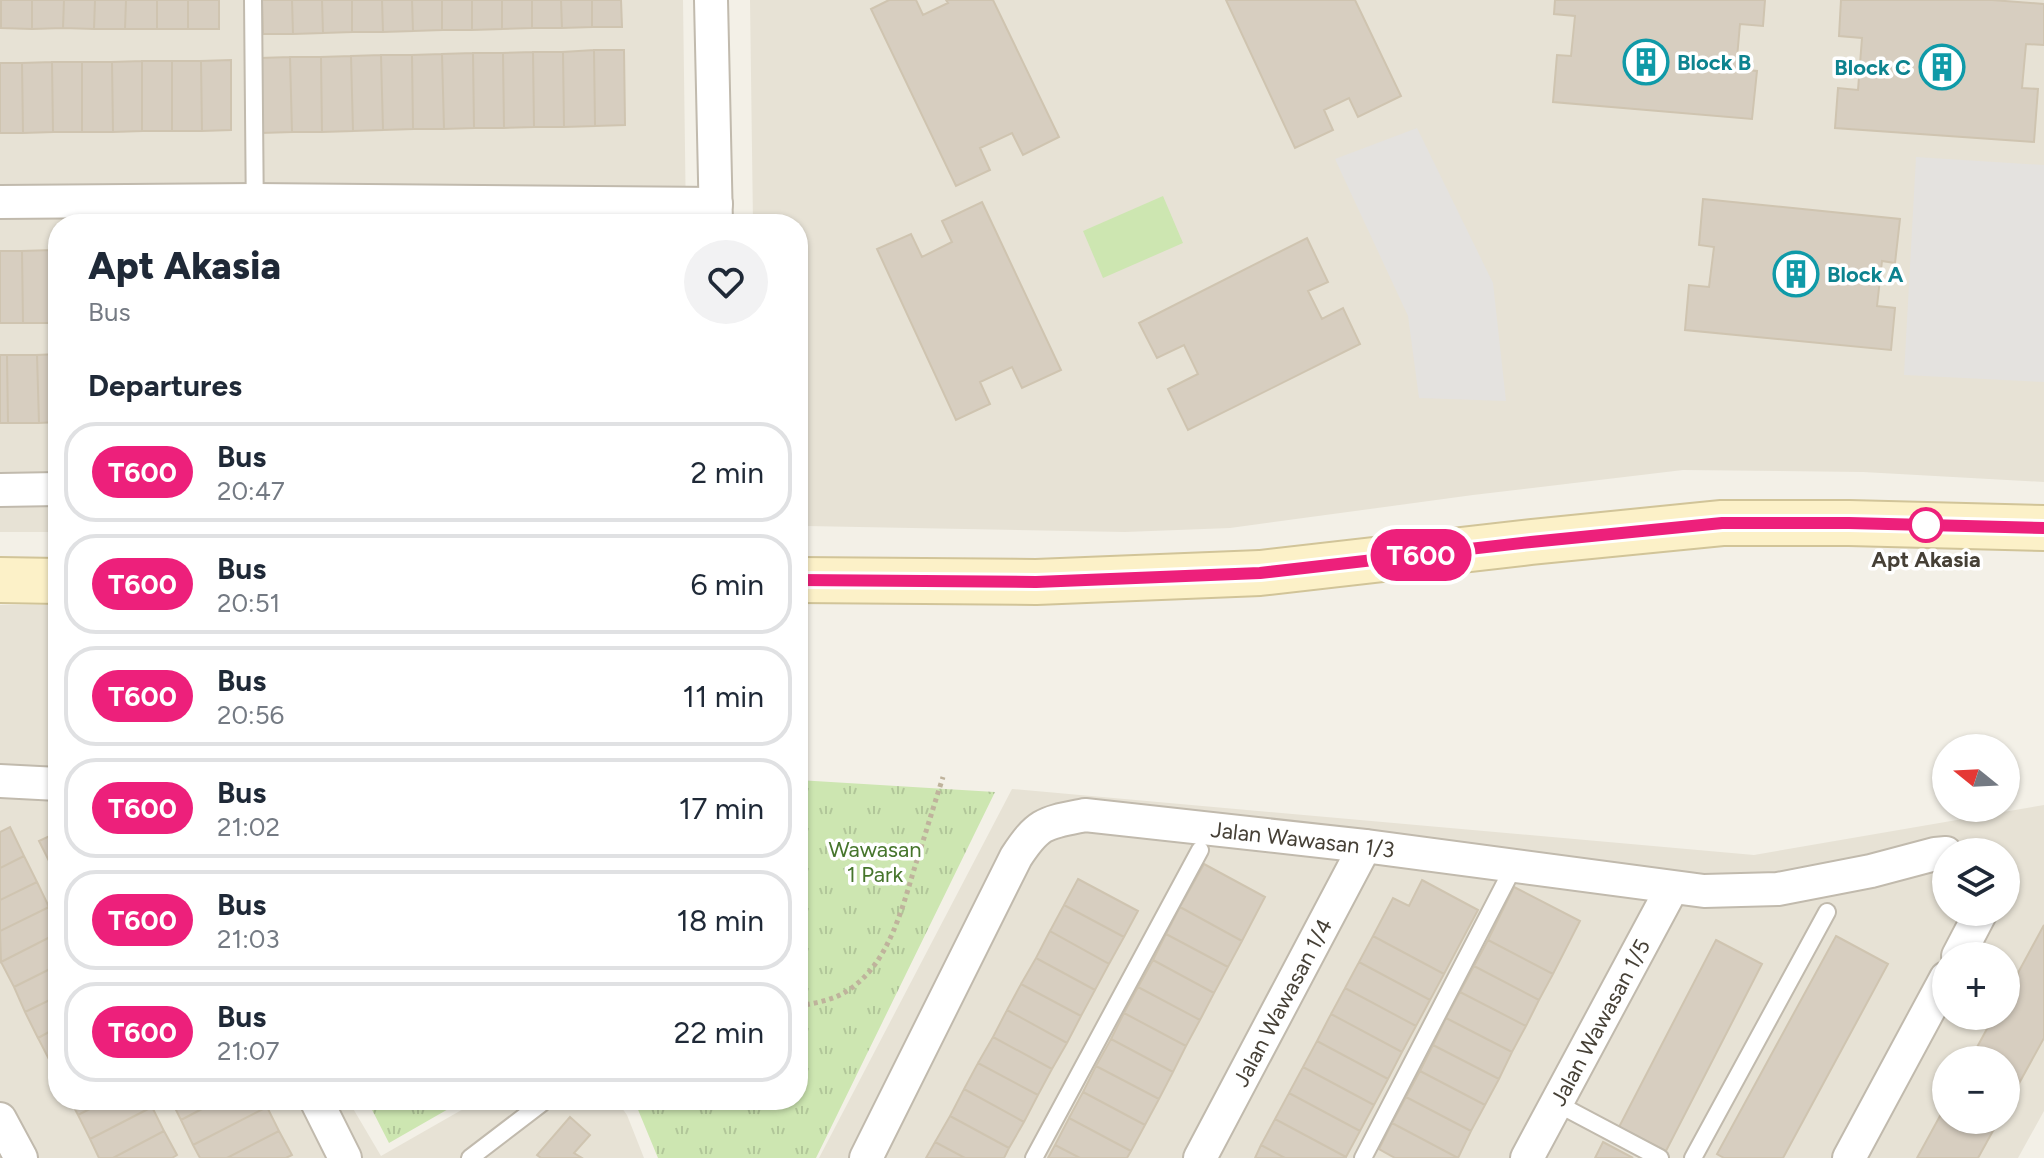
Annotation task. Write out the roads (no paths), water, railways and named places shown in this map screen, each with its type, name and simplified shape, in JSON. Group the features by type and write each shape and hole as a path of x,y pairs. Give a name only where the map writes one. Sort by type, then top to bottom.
{"street":[{"path":"0,202 255,212 716,214 711,0"},
{"path":"0,490 48,489"},
{"path":"808,580 1036,582 1260,573 1722,523 2044,528"},
{"path":"0,580 48,581"},
{"path":"0,781 48,783"},
{"name":"Jalan Wawasan 1/3","path":"866,1158 1016,857 1030,836 1046,824 1085,815 1365,846 1704,891 1778,889 1932,856"},
{"name":"Jalan Wawasan 1/4","path":"1200,1158 1365,846"},
{"name":"Jalan Wawasan 1/5","path":"1527,1158 1672,888"},
{"path":"1849,1158 1932,1004"},
{"path":"321,1110 345,1158"},
{"path":"0,1119 21,1158"}],"lane":[{"path":"253,0 255,212"},
{"path":"1034,1158 1200,850"},
{"path":"1363,1158 1514,866"},
{"path":"1693,1158 1827,912"},
{"path":"1556,1103 1660,1158"},
{"path":"470,1158 533,1110"}],"place":[{"name":"Block B","path":"1646,62"},
{"name":"Block C","path":"1942,67"},
{"name":"Block A","path":"1796,274"},
{"name":"Apt Akasia","path":"1926,525"}],"park label":[{"name":"Wawasan 1 Park","path":"875,862"}]}
